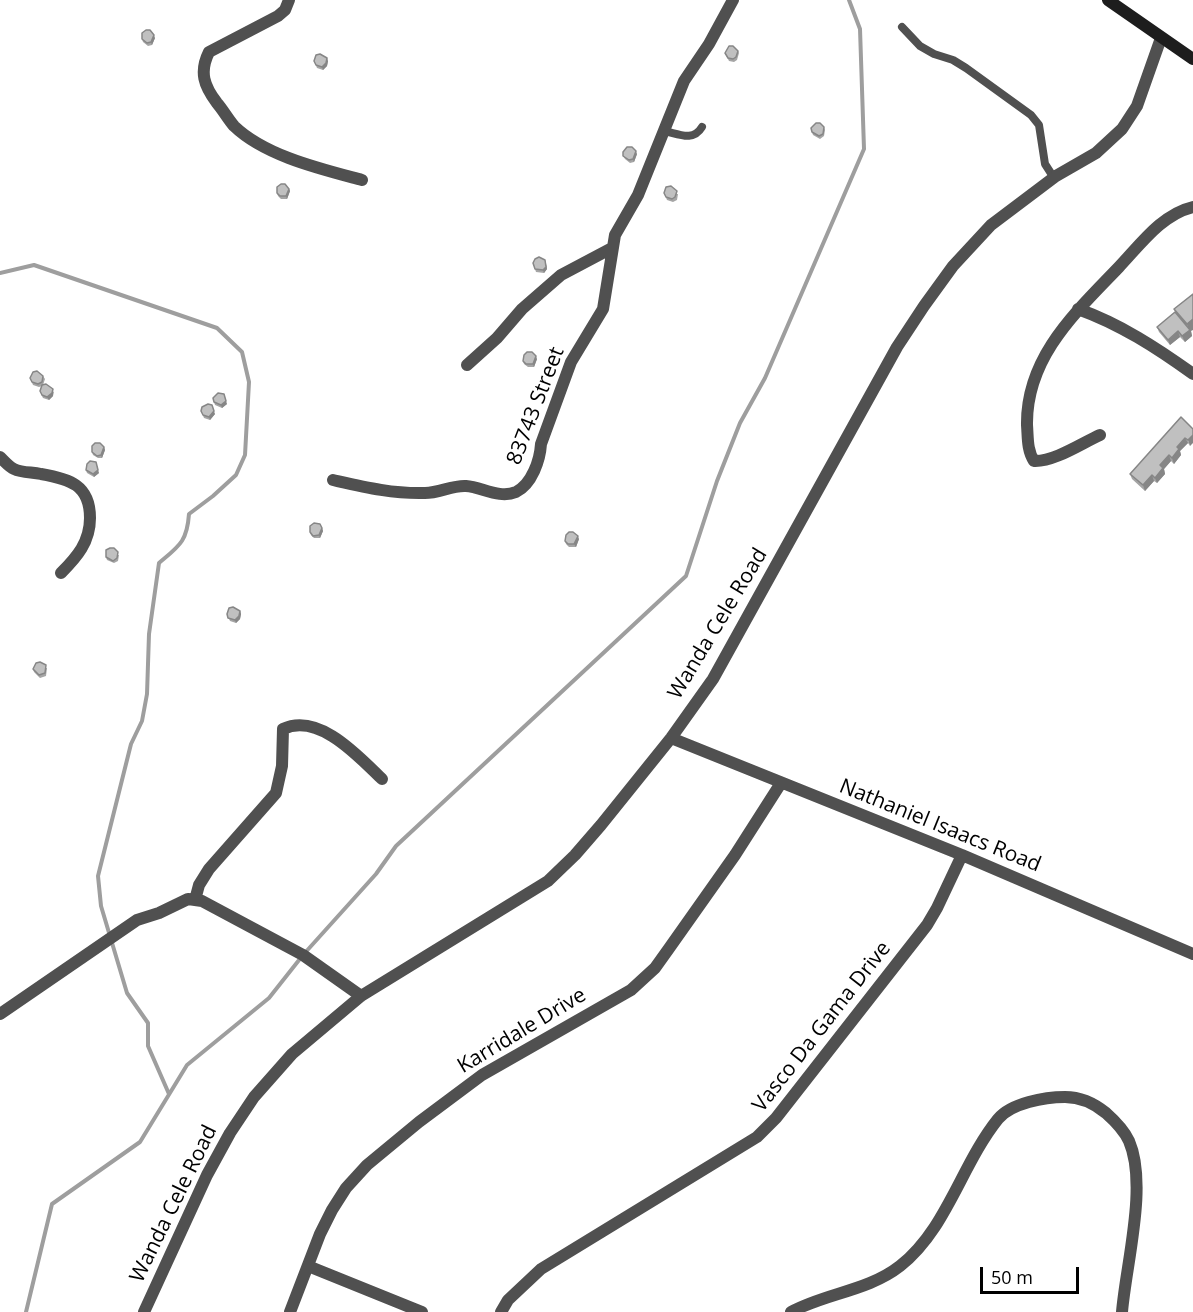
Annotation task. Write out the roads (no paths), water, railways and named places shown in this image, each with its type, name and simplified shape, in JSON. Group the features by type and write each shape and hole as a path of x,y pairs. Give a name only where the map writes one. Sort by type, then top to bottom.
{"street":[{"path":"289,0 285,10 278,16 209,52 204,61 205,83 234,126 262,145 307,166 362,180"},
{"name":"83743 Street","path":"333,480 375,490 410,493 440,492 461,486 504,494 519,490 533,474 540,457 541,444 571,362 603,309 615,235 638,195 684,81 709,44 733,0"},
{"path":"1108,0 1193,59"},
{"name":"Wanda Cele Road","path":"144,1312 207,1174 230,1132 254,1097 292,1054 361,996 548,882 602,825 671,738 712,679 897,347 924,306 953,266 991,225 1054,178 1096,153 1122,129 1137,106 1161,38"},
{"path":"1100,435 1041,461 1034,461 1028,444 1027,417 1038,372 1056,335 1078,309 1150,234 1172,215 1193,207"},
{"path":"467,365 497,338 522,309 561,275 612,248"},
{"path":"1078,309 1118,325 1193,374"},
{"path":"0,457 12,468 66,480 79,487 86,495 90,507 90,523 86,541 79,556 62,573"},
{"path":"195,900 199,885 208,869 276,793 282,766 284,729 291,725 318,728 337,738 382,779"},
{"name":"Nathaniel Isaacs Road","path":"671,738 962,855 1193,954"},
{"name":"Karridale Drive","path":"290,1312 332,1210 346,1188 367,1165 419,1122 482,1075 631,990 655,968 735,855 781,783"},
{"name":"Vasco Da Gama Drive","path":"501,1312 508,1300 541,1269 757,1137 776,1118 927,925 962,855"},
{"path":"0,1014 137,920 159,914 188,899 201,901 303,955 361,996"},
{"path":"791,1312 879,1280 899,1267 932,1232 983,1140 999,1117 1023,1104 1048,1097 1073,1097 1097,1106 1116,1122 1128,1139 1136,1162 1137,1189 1122,1312"},
{"path":"308,1266 422,1312"}],"lane":[{"path":"902,27 920,46 966,68 1030,115 1039,125 1045,164 1054,178"},
{"path":"664,130 688,137 697,134 702,127"}],"waterway":[{"path":"26,1312 52,1204 140,1142 187,1065 269,998 303,955 376,874 396,846 686,576 717,481 740,423 765,378 864,149 860,29 849,0"},
{"path":"0,273 34,265 217,328 242,352 249,382 245,455 236,475 189,514 181,543 159,563 149,634 147,694 142,721 131,744 98,876 101,906 127,993 148,1023 148,1046 169,1094"}]}
